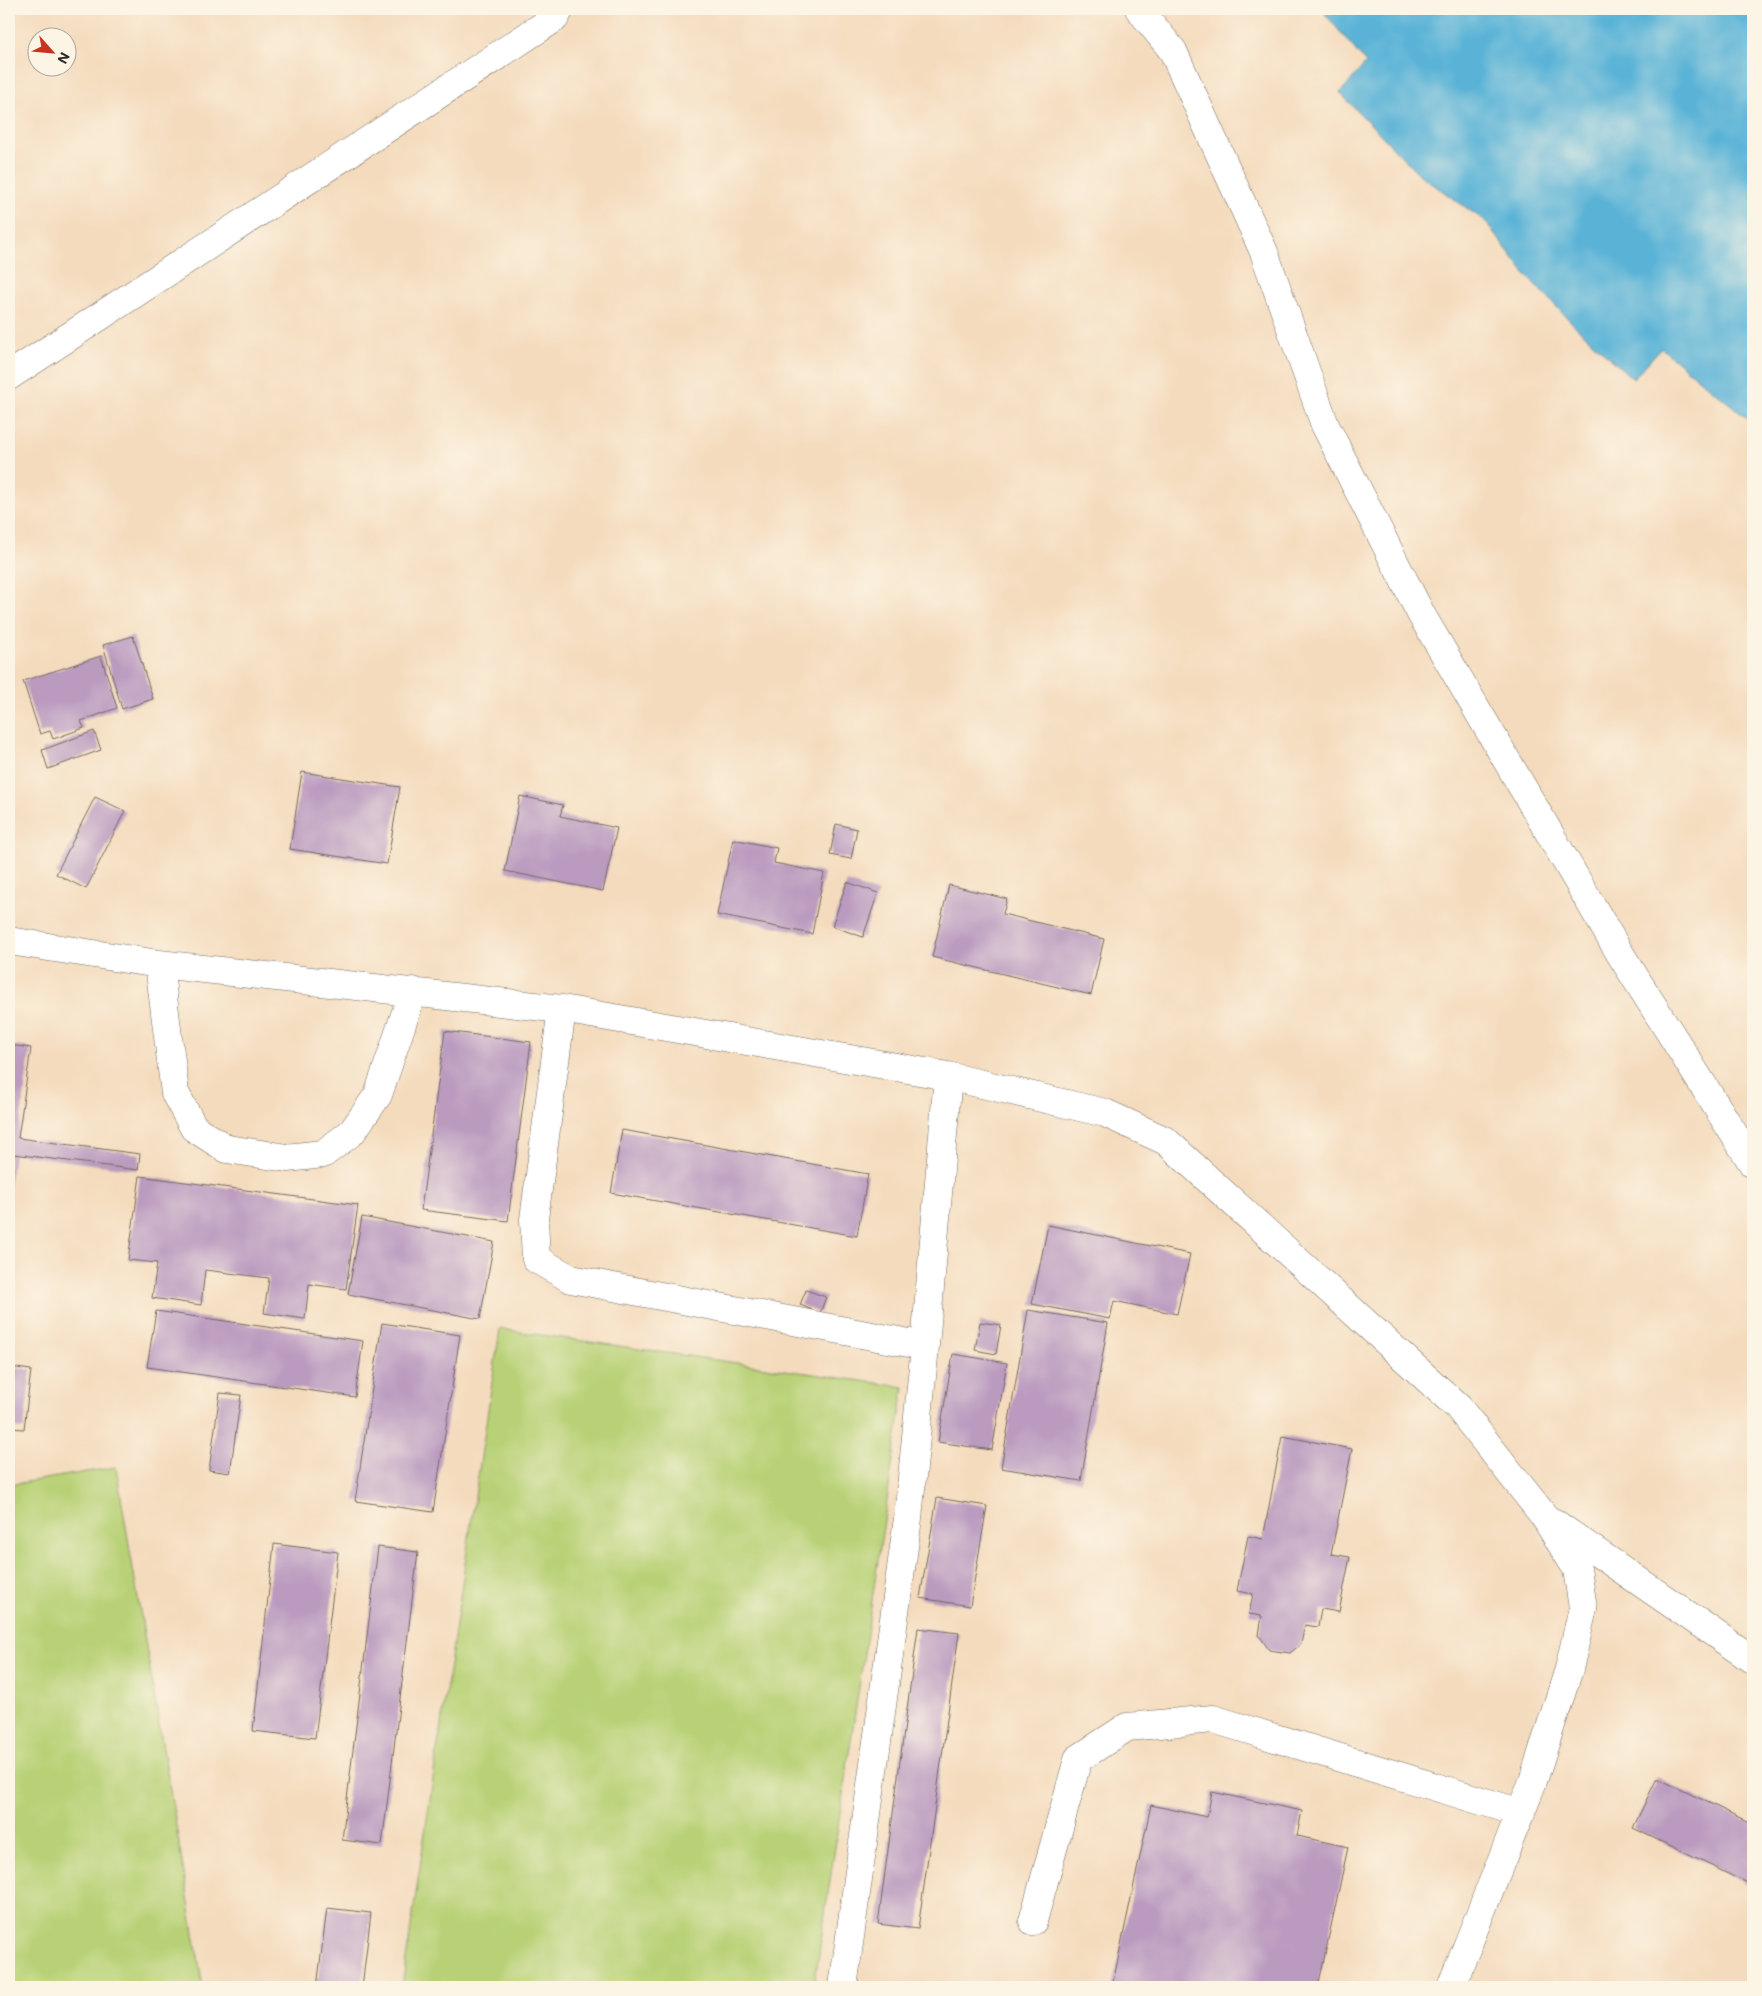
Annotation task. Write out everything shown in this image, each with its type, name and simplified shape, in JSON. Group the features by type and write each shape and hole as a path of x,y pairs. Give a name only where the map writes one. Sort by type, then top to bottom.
{"street":[{"path":"9,376 556,18 560,9"},
{"path":"1139,9 1173,51 1186,77 1264,252 1326,425 1421,614 1620,952 1753,1164"},
{"path":"9,941 159,964 562,1009 948,1076 1105,1113 1166,1141 1458,1407 1544,1516 1577,1569 1583,1608 1569,1670 1534,1781 1451,1987"},
{"path":"159,964 175,1093 194,1128 227,1149 286,1158 323,1154 352,1132 378,1095 413,992"},
{"path":"562,1009 534,1219 536,1259 572,1279 925,1346"},
{"path":"843,1987 908,1518 948,1076"},
{"path":"1544,1516 1753,1660"},
{"path":"1034,1921 1078,1760 1127,1728 1213,1719 1521,1813"}],"green space":[{"path":"500,1329 904,1387 814,1987 402,1987"},
{"path":"116,1467 203,1987 9,1987 9,1485"}],"water":[{"path":"1321,9 1753,9 1753,423 1661,348 1633,379 1574,325 1527,276 1485,221 1420,175 1340,93 1366,63"}],"building":[{"path":"133,636 153,699 122,709 103,645"},
{"path":"101,656 117,708 81,721 84,728 53,739 50,731 40,734 23,681"},
{"path":"94,731 101,750 48,769 42,750"},
{"path":"302,772 400,787 387,864 290,849"},
{"path":"520,796 563,805 560,816 617,828 603,891 505,871"},
{"path":"95,797 125,811 86,889 56,874"},
{"path":"836,824 857,829 851,859 830,855"},
{"path":"733,839 777,848 774,863 824,873 812,934 717,915"},
{"path":"847,882 878,893 863,937 832,926"},
{"path":"949,885 1007,899 1003,914 1104,939 1091,995 932,957"},
{"path":"445,1031 531,1042 508,1221 421,1210"},
{"path":"9,1045 31,1048 18,1138 140,1154 138,1170 14,1154 9,1187"},
{"path":"622,1130 868,1174 857,1236 611,1193"},
{"path":"140,1176 358,1205 346,1289 309,1284 305,1319 264,1313 269,1278 205,1270 201,1305 152,1298 157,1263 128,1260"},
{"path":"362,1217 494,1242 480,1319 348,1294"},
{"path":"1048,1225 1190,1254 1177,1314 1114,1301 1110,1319 1032,1304"},
{"path":"806,1290 826,1297 820,1313 800,1305"},
{"path":"1028,1310 1108,1323 1081,1481 1001,1468"},
{"path":"156,1311 363,1341 355,1397 147,1367"},
{"path":"980,1322 1001,1325 996,1354 975,1350"},
{"path":"382,1323 460,1335 433,1512 355,1501"},
{"path":"953,1354 1007,1363 992,1450 938,1442"},
{"path":"9,1367 31,1370 24,1429 9,1428"},
{"path":"220,1393 241,1395 230,1473 209,1470"},
{"path":"1282,1436 1352,1449 1331,1554 1350,1557 1339,1612 1321,1609 1318,1627 1305,1625 1301,1644 1290,1653 1269,1650 1259,1635 1262,1616 1249,1614 1253,1594 1237,1591 1248,1536 1263,1539"},
{"path":"937,1498 987,1506 970,1606 920,1598"},
{"path":"274,1544 338,1552 315,1738 253,1731"},
{"path":"378,1547 418,1552 382,1845 342,1840"},
{"path":"918,1628 959,1633 918,1929 878,1924"},
{"path":"1657,1778 1753,1824 1753,1886 1633,1828"},
{"path":"1212,1792 1302,1811 1297,1836 1348,1847 1318,1987 1112,1987 1151,1805 1207,1817"},
{"path":"327,1908 371,1913 362,1987 317,1987"}]}
